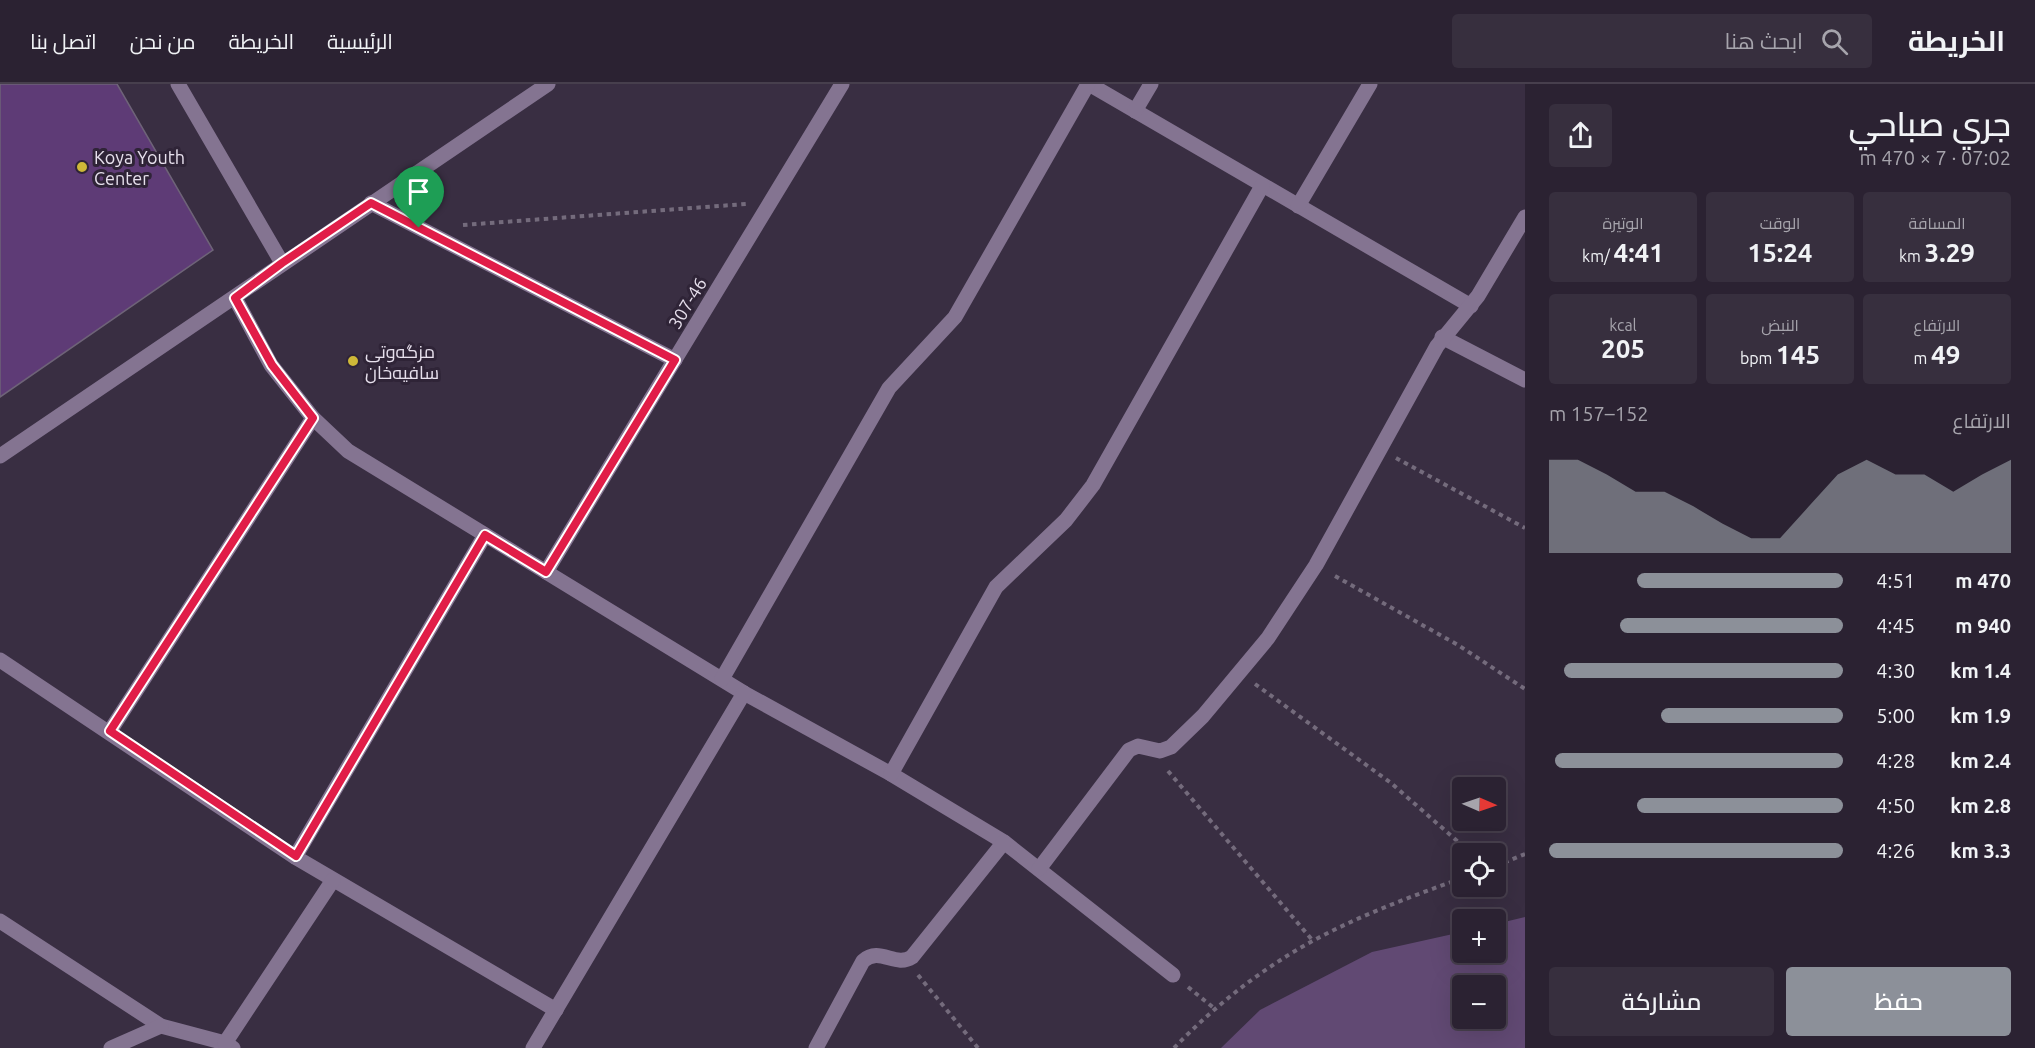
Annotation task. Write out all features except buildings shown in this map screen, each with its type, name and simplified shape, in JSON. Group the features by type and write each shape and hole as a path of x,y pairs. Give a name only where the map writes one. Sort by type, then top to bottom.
{"street":[{"path":"178,84 282,263"},
{"path":"0,456 548,84"},
{"name":"307-46","path":"546,572 842,84"},
{"path":"722,680 889,388 956,317 1088,84 1471,306"},
{"path":"1135,111 1151,84"},
{"path":"1298,206 1370,84"},
{"path":"891,774 996,587 1066,520 1093,485 1262,186"},
{"path":"371,203 675,360"},
{"path":"1039,869 1129,750 1138,746 1160,751 1171,747 1240,673 1287,612 1316,566 1442,338 1471,306 1525,217"},
{"path":"235,298 272,365 313,418 348,451 722,680 891,774 1004,842 1173,975"},
{"path":"1442,338 1525,380"},
{"path":"110,731 313,418"},
{"path":"296,856 485,535"},
{"path":"0,660 333,880 556,1010"},
{"path":"533,1048 744,693"},
{"path":"816,1048 862,961 867,957 880,954 906,961 912,957 1004,842"},
{"path":"0,921 161,1026 229,1046 333,880"},
{"path":"111,1048 161,1026"}],"path":[{"path":"419,228 771,203"},
{"path":"1380,449 1525,528"},
{"path":"1316,566 1458,645 1525,688"},
{"path":"1240,673 1391,783 1459,843"},
{"path":"1160,751 1176,783 1314,942"},
{"path":"1506,862 1525,854"},
{"path":"1174,1048 1215,1009 1276,963 1389,905 1452,882"},
{"path":"906,961 978,1048"},
{"path":"1173,975 1215,1009"}],"shaded area":[{"path":"1525,917 1525,1048 1221,1048 1260,1010 1372,952 1452,934 1452,963 1506,963 1506,922"}],"place":[{"name":"Koya Youth Center","path":"82,167"},
{"name":"مزگه‌وتی سافیه‌خان","path":"353,361"}],"route":[{"path":"371,203 419,228 675,360 546,572 485,535 296,856 110,731 313,418 272,365 235,298 371,203"}]}
